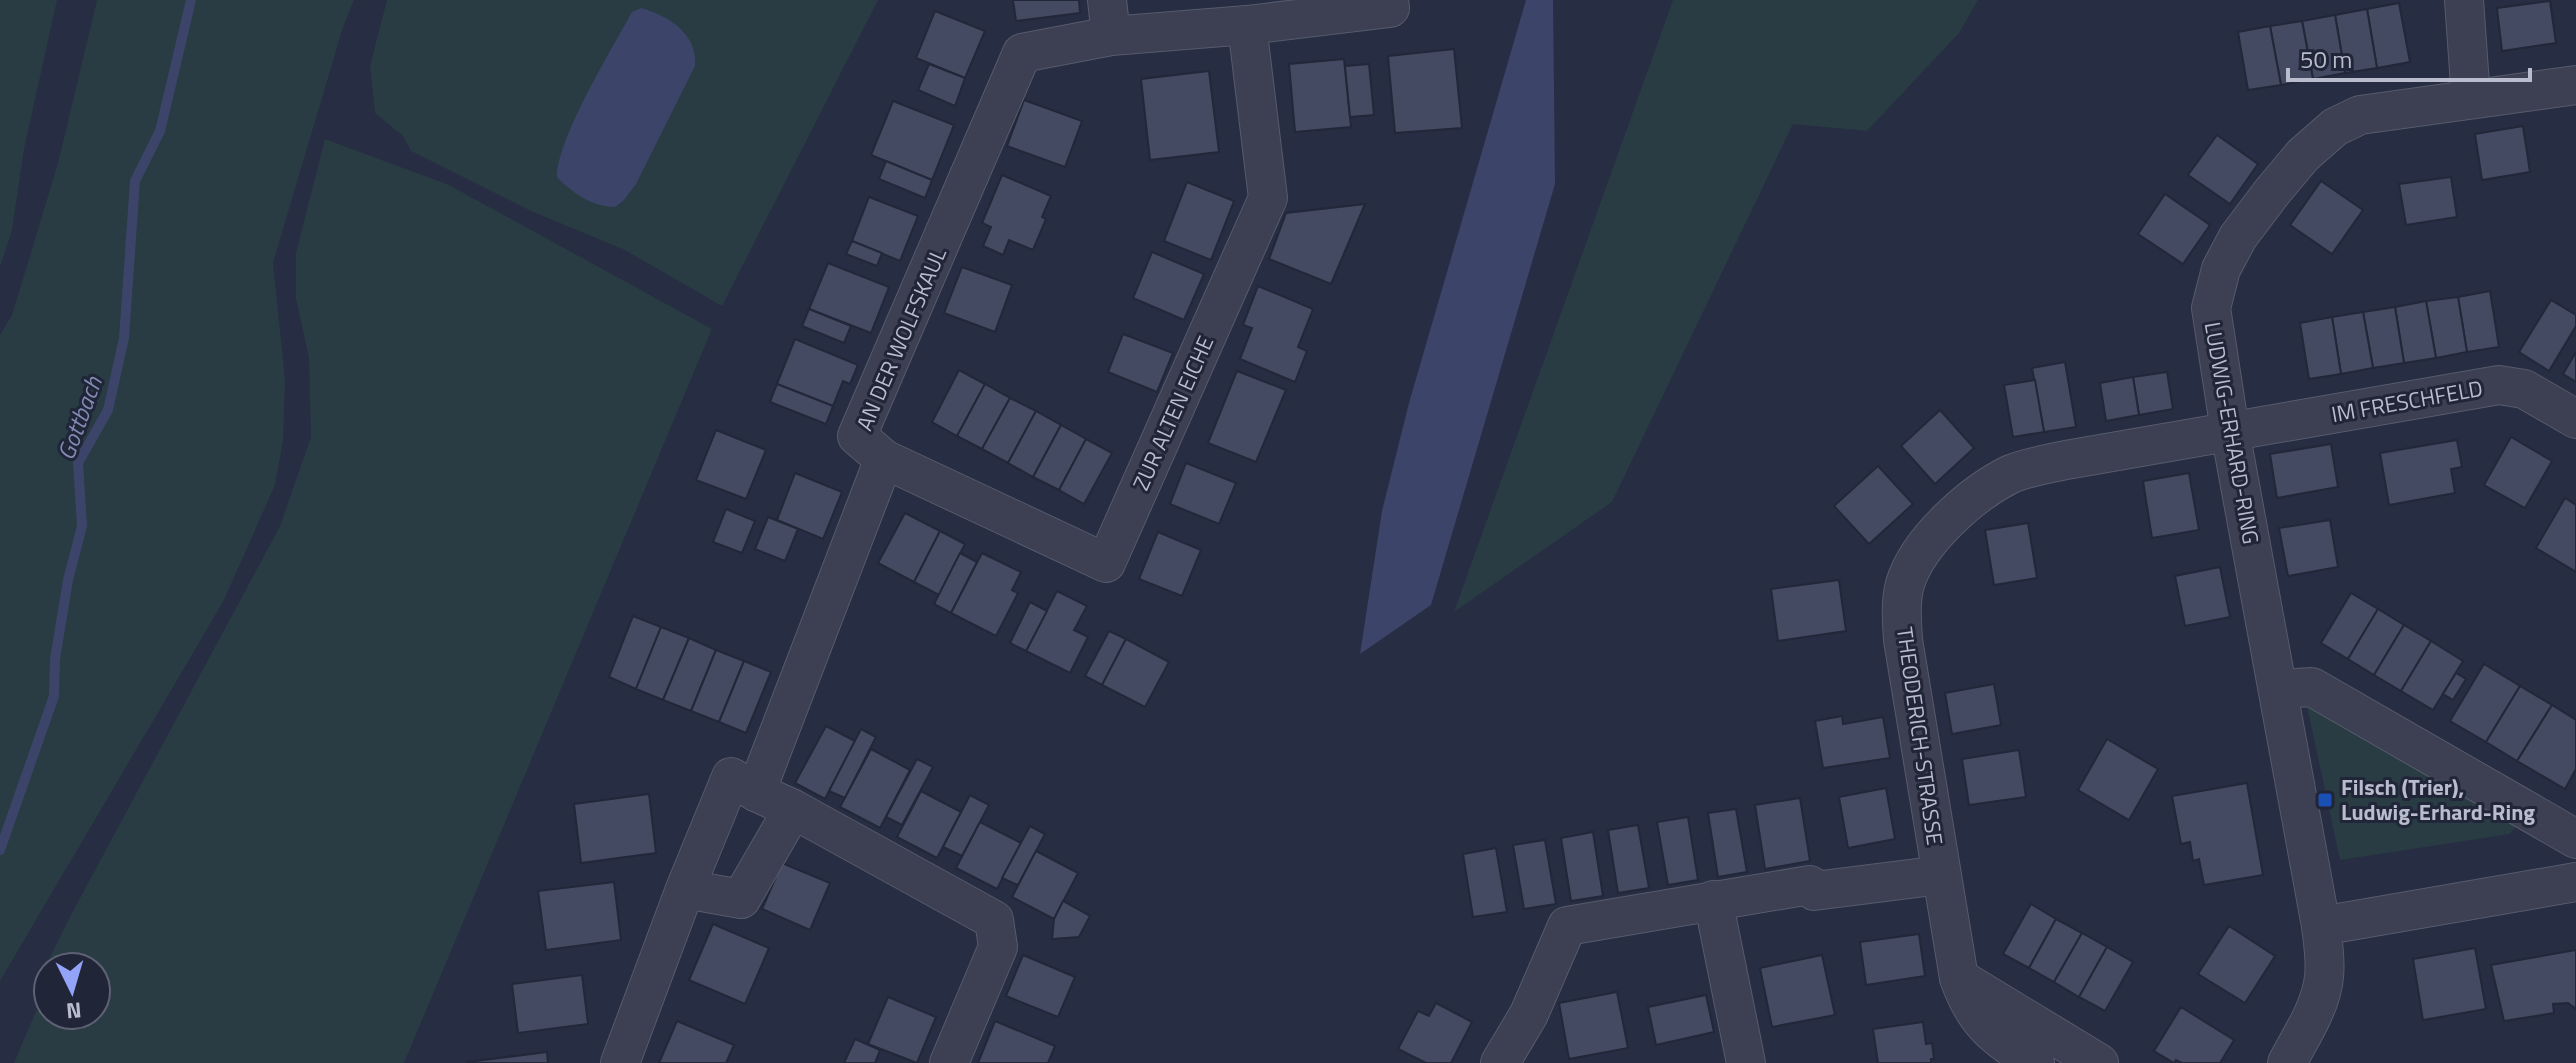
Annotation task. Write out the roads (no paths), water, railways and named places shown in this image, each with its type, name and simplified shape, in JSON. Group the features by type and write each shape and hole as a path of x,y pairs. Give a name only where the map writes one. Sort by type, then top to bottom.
{"street":[{"name":"AN DER WOLFSKAUL","path":"756,792 884,459 857,436 1022,53 1109,18 1247,25 1390,8 1389,0"},
{"path":"2464,0 2471,99"},
{"name":"ZUR ALTEN EICHE","path":"884,459 1106,563 1268,198 1247,25"},
{"name":"LUDWIG-ERHARD-RING","path":"2287,1063 2314,1010 2324,980 2321,926 2230,431 2211,308 2221,269 2238,237 2303,155 2335,127 2360,115 2576,85"},
{"name":"IM FRESCHFELD","path":"2230,431 2499,385 2524,389 2576,419"},
{"name":"THEODERICH-STRASSE","path":"2035,1063 1984,1026 1968,1006 1959,978 1903,640 1902,599 1913,565 1941,528 1988,488 2013,474 2066,460 2230,431"},
{"path":"2279,689 2312,687 2576,839"},
{"path":"620,1063 731,777 994,920 998,947 949,1063"},
{"path":"685,889 741,899 793,809"},
{"path":"1500,1063 1529,1014 1567,926 1810,885 1814,891 1941,875"},
{"path":"2321,926 2576,882"},
{"path":"1713,900 1746,1063"},
{"path":"1959,978 2099,1063"}],"water":[{"path":"1526,0 1553,0 1555,184 1431,605 1360,654 1382,511 1409,403"},
{"path":"641,8 662,16 680,28 692,45 695,66 636,184 615,207 599,205 576,194 557,177 559,160 575,117 599,70 632,12"}],"waterway":[{"name":"Gottbach","path":"0,850 54,696 55,659 68,580 82,526 78,463 108,410 124,338 135,181 160,131 191,0"}],"place":[{"name":"Filsch (Trier), Ludwig-Erhard-Ring","path":"2325,800"}]}
